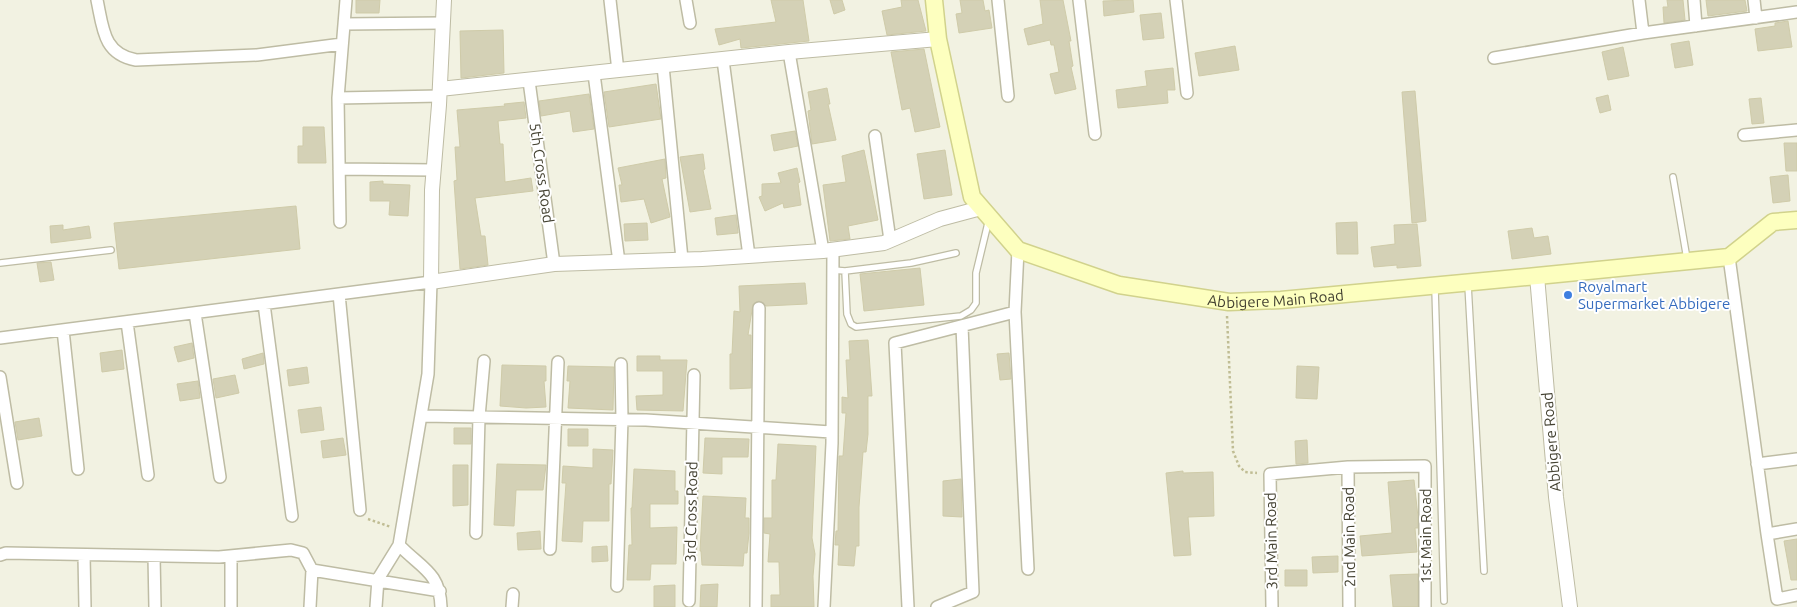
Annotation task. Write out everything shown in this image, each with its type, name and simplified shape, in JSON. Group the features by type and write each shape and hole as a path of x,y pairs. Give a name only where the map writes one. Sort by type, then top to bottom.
{"main road":[{"name":"Abbigere Main Road","path":"934,0 938,39 972,197 1018,250 1119,285 1228,302 1281,300 1729,257"},
{"path":"1729,257 1773,222 1797,220"}],"street":[{"path":"97,0 107,42 124,58 136,60 258,54 342,44"},
{"path":"340,222 338,98 346,0"},
{"path":"376,607 378,579 399,545 428,374 434,170 444,0"},
{"path":"610,0 618,71"},
{"path":"686,0 690,23"},
{"path":"998,0 1008,96"},
{"path":"1079,0 1095,134"},
{"path":"1176,0 1187,93"},
{"path":"1639,0 1643,33"},
{"path":"1694,0 1696,26"},
{"path":"1754,0 1756,18"},
{"path":"1494,58 1643,33 1797,12"},
{"path":"344,24 442,23"},
{"path":"338,98 440,93 789,52 938,39"},
{"path":"789,52 833,270 831,432 824,607"},
{"path":"723,60 749,256"},
{"path":"662,66 682,259"},
{"path":"594,74 619,262"},
{"name":"5th Cross Road","path":"530,81 554,264"},
{"path":"1744,135 1797,130"},
{"path":"875,136 890,240"},
{"path":"339,169 434,170"},
{"path":"0,338 431,282 554,264 749,256 828,250 884,243 940,219 985,212"},
{"path":"1018,250 1016,312 1028,569"},
{"path":"1729,257 1777,603 1797,595"},
{"name":"Abbigere Road","path":"1537,276 1556,497 1570,607"},
{"path":"339,294 360,510"},
{"path":"264,304 292,516"},
{"path":"756,607 759,308"},
{"path":"908,607 895,343 1016,312"},
{"path":"195,313 220,477"},
{"path":"127,322 148,475"},
{"path":"937,607 973,592 962,326"},
{"path":"63,330 78,469"},
{"path":"476,534 479,417 484,361"},
{"path":"550,549 558,362"},
{"path":"617,586 622,364"},
{"name":"3rd Cross Road","path":"690,601 694,375"},
{"path":"0,377 17,483"},
{"path":"422,416 622,419 831,432"},
{"path":"1758,464 1797,459"},
{"name":"1st Main Road","path":"1348,467 1425,466 1426,607"},
{"path":"1270,474 1348,467"},
{"name":"2nd Main Road","path":"1348,467 1349,607"},
{"name":"3rd Main Road","path":"1270,474 1272,607"},
{"path":"1767,534 1797,528"},
{"path":"399,545 433,576 440,591 440,607"},
{"path":"0,555 6,553 231,556 292,550 303,553 312,570 310,607"},
{"path":"84,555 85,607"},
{"path":"154,556 155,607"},
{"path":"231,556 231,607"},
{"path":"312,570 378,579 440,591"},
{"path":"512,607 513,594"}],"lane":[{"path":"1673,177 1687,261"},
{"path":"845,271 847,314 850,324 856,327 961,316 971,310 976,303 976,273 985,212"},
{"path":"0,263 111,250"},
{"path":"833,270 845,271 911,263 956,253"},
{"path":"1468,283 1484,572"},
{"path":"1434,286 1444,601"}],"path":[{"path":"1228,302 1225,325 1233,451 1239,466 1245,472 1270,474"},
{"path":"360,510 368,518 402,529"}],"building":[{"path":"356,0 380,0 379,13 356,13"},
{"path":"771,0 803,0 809,41 741,48 740,39 719,45 715,29 776,22"},
{"path":"830,0 842,0 845,10 834,14"},
{"path":"901,0 918,0 926,31 887,35 882,11 902,7"},
{"path":"960,0 983,0 985,11 989,10 992,28 959,33 956,14 962,13"},
{"path":"1040,0 1063,0 1071,41 1069,41 1073,66 1071,67 1076,89 1055,94 1050,74 1059,72 1054,45 1051,45 1050,40 1028,45 1024,29 1043,24"},
{"path":"1133,0 1134,12 1104,16 1103,1"},
{"path":"1667,0 1683,0 1685,20 1664,23 1663,7 1668,7"},
{"path":"1706,0 1745,0 1747,11 1708,16"},
{"path":"1161,13 1164,38 1143,40 1140,15"},
{"path":"1788,21 1792,47 1758,51 1755,29 1775,26 1775,23"},
{"path":"503,30 504,73 461,78 460,31"},
{"path":"1689,41 1693,65 1675,68 1671,44"},
{"path":"1235,46 1239,70 1199,76 1195,53"},
{"path":"1623,47 1629,76 1608,80 1602,52"},
{"path":"924,49 940,127 915,132 910,108 902,110 891,52"},
{"path":"1173,68 1175,90 1167,90 1168,103 1118,108 1116,90 1147,86 1145,71"},
{"path":"656,84 661,119 609,127 604,92"},
{"path":"827,88 830,104 828,104 836,140 812,144 808,111 811,110 808,92"},
{"path":"1415,91 1426,221 1412,223 1402,92"},
{"path":"589,94 594,129 573,132 570,111 541,116 539,101"},
{"path":"1608,95 1611,110 1600,113 1596,98"},
{"path":"1761,98 1764,123 1752,124 1749,99"},
{"path":"524,102 526,118 498,121 500,144 503,144 505,182 531,178 533,191 475,198 481,236 485,236 488,265 460,269 454,181 457,180 455,147 460,147 457,110 505,106 504,104"},
{"path":"303,127 324,127 326,163 298,163 298,146 303,146"},
{"path":"795,131 798,146 774,151 771,135"},
{"path":"1784,143 1797,143 1797,171 1786,171"},
{"path":"864,150 878,220 848,226 850,239 830,241 823,185 846,182 842,156"},
{"path":"945,150 952,195 924,199 917,154"},
{"path":"703,154 705,169 703,170 711,209 690,212 680,157"},
{"path":"665,159 666,178 662,179 670,217 651,223 644,199 621,202 619,185 622,185 618,168"},
{"path":"797,168 801,205 784,208 783,203 765,211 759,197 762,196 762,184 781,183 778,173"},
{"path":"1788,175 1790,201 1773,203 1770,177"},
{"path":"383,181 383,184 410,185 408,216 389,215 390,201 370,201 370,182"},
{"path":"296,206 300,249 119,269 114,223"},
{"path":"736,215 738,233 717,235 715,218"},
{"path":"1357,222 1358,254 1337,254 1336,223"},
{"path":"647,223 648,240 625,241 624,224"},
{"path":"1417,224 1421,266 1397,268 1397,265 1374,267 1371,247 1395,244 1394,225"},
{"path":"63,225 63,230 89,226 91,238 51,243 50,226"},
{"path":"1532,228 1534,238 1548,236 1551,254 1512,259 1508,231"},
{"path":"51,262 54,280 40,282 37,263"},
{"path":"920,268 924,305 864,311 860,274"},
{"path":"805,283 807,304 766,306 759,301 753,304 748,335 751,335 751,388 730,389 730,354 732,354 734,311 740,312 739,286"},
{"path":"868,340 872,396 868,396 868,434 866,452 863,452 859,507 859,546 856,546 854,566 838,565 839,545 835,545 836,531 838,531 839,456 843,456 846,413 842,413 842,397 848,398 846,360 850,360 849,341"},
{"path":"192,343 194,358 178,362 174,347"},
{"path":"122,350 124,369 102,372 100,353"},
{"path":"263,353 264,364 244,369 242,359"},
{"path":"1009,353 1011,379 1000,380 997,354"},
{"path":"637,356 660,356 660,360 687,360 683,411 637,410 636,396 663,395 663,371 637,371"},
{"path":"502,365 546,366 546,381 544,381 546,407 500,406"},
{"path":"568,366 614,367 613,410 568,408 570,381 567,381"},
{"path":"1297,366 1319,367 1317,399 1296,398"},
{"path":"307,367 309,383 289,386 287,370"},
{"path":"235,375 239,393 216,398 213,379"},
{"path":"198,381 200,398 180,401 177,384"},
{"path":"321,407 324,430 301,433 298,410"},
{"path":"39,418 42,436 18,440 15,422"},
{"path":"454,428 471,428 471,444 454,444"},
{"path":"568,429 588,429 588,446 568,446"},
{"path":"343,438 346,455 323,458 321,441"},
{"path":"705,438 749,439 748,457 722,457 722,474 703,473"},
{"path":"1307,440 1308,463 1296,464 1295,441"},
{"path":"778,444 816,446 812,538 815,554 813,576 814,607 771,607 771,595 780,595 779,562 768,562 770,534 764,533 764,518 772,518 772,480 776,480"},
{"path":"593,449 613,450 611,484 609,484 609,521 583,521 582,542 562,541 566,483 562,483 563,466 593,468"},
{"path":"497,464 546,465 543,490 516,490 514,526 494,525"},
{"path":"453,465 468,465 468,505 453,506"},
{"path":"634,469 675,471 675,491 678,491 678,504 650,504 650,528 677,527 676,564 651,564 650,580 627,580 629,545 632,545 631,508"},
{"path":"1183,471 1183,473 1213,472 1214,516 1188,517 1191,555 1174,556 1166,473"},
{"path":"961,479 962,517 943,516 943,481"},
{"path":"1414,480 1418,517 1418,528 1415,528 1417,552 1362,556 1360,536 1392,533 1388,482"},
{"path":"703,496 746,498 745,518 749,518 749,533 747,553 744,553 743,566 702,565 700,551"},
{"path":"540,531 541,549 518,550 517,533"},
{"path":"1797,539 1797,580 1791,580 1784,541"},
{"path":"607,546 608,561 592,562 592,547"},
{"path":"1338,556 1338,572 1313,573 1312,557"},
{"path":"1285,570 1307,570 1307,586 1285,586"},
{"path":"1418,574 1418,607 1393,607 1390,575"},
{"path":"718,584 717,607 700,607 701,585"},
{"path":"675,585 675,607 654,607 654,586"}],"place":[{"name":"Royalmart Supermarket Abbigere","path":"1568,295"}]}
